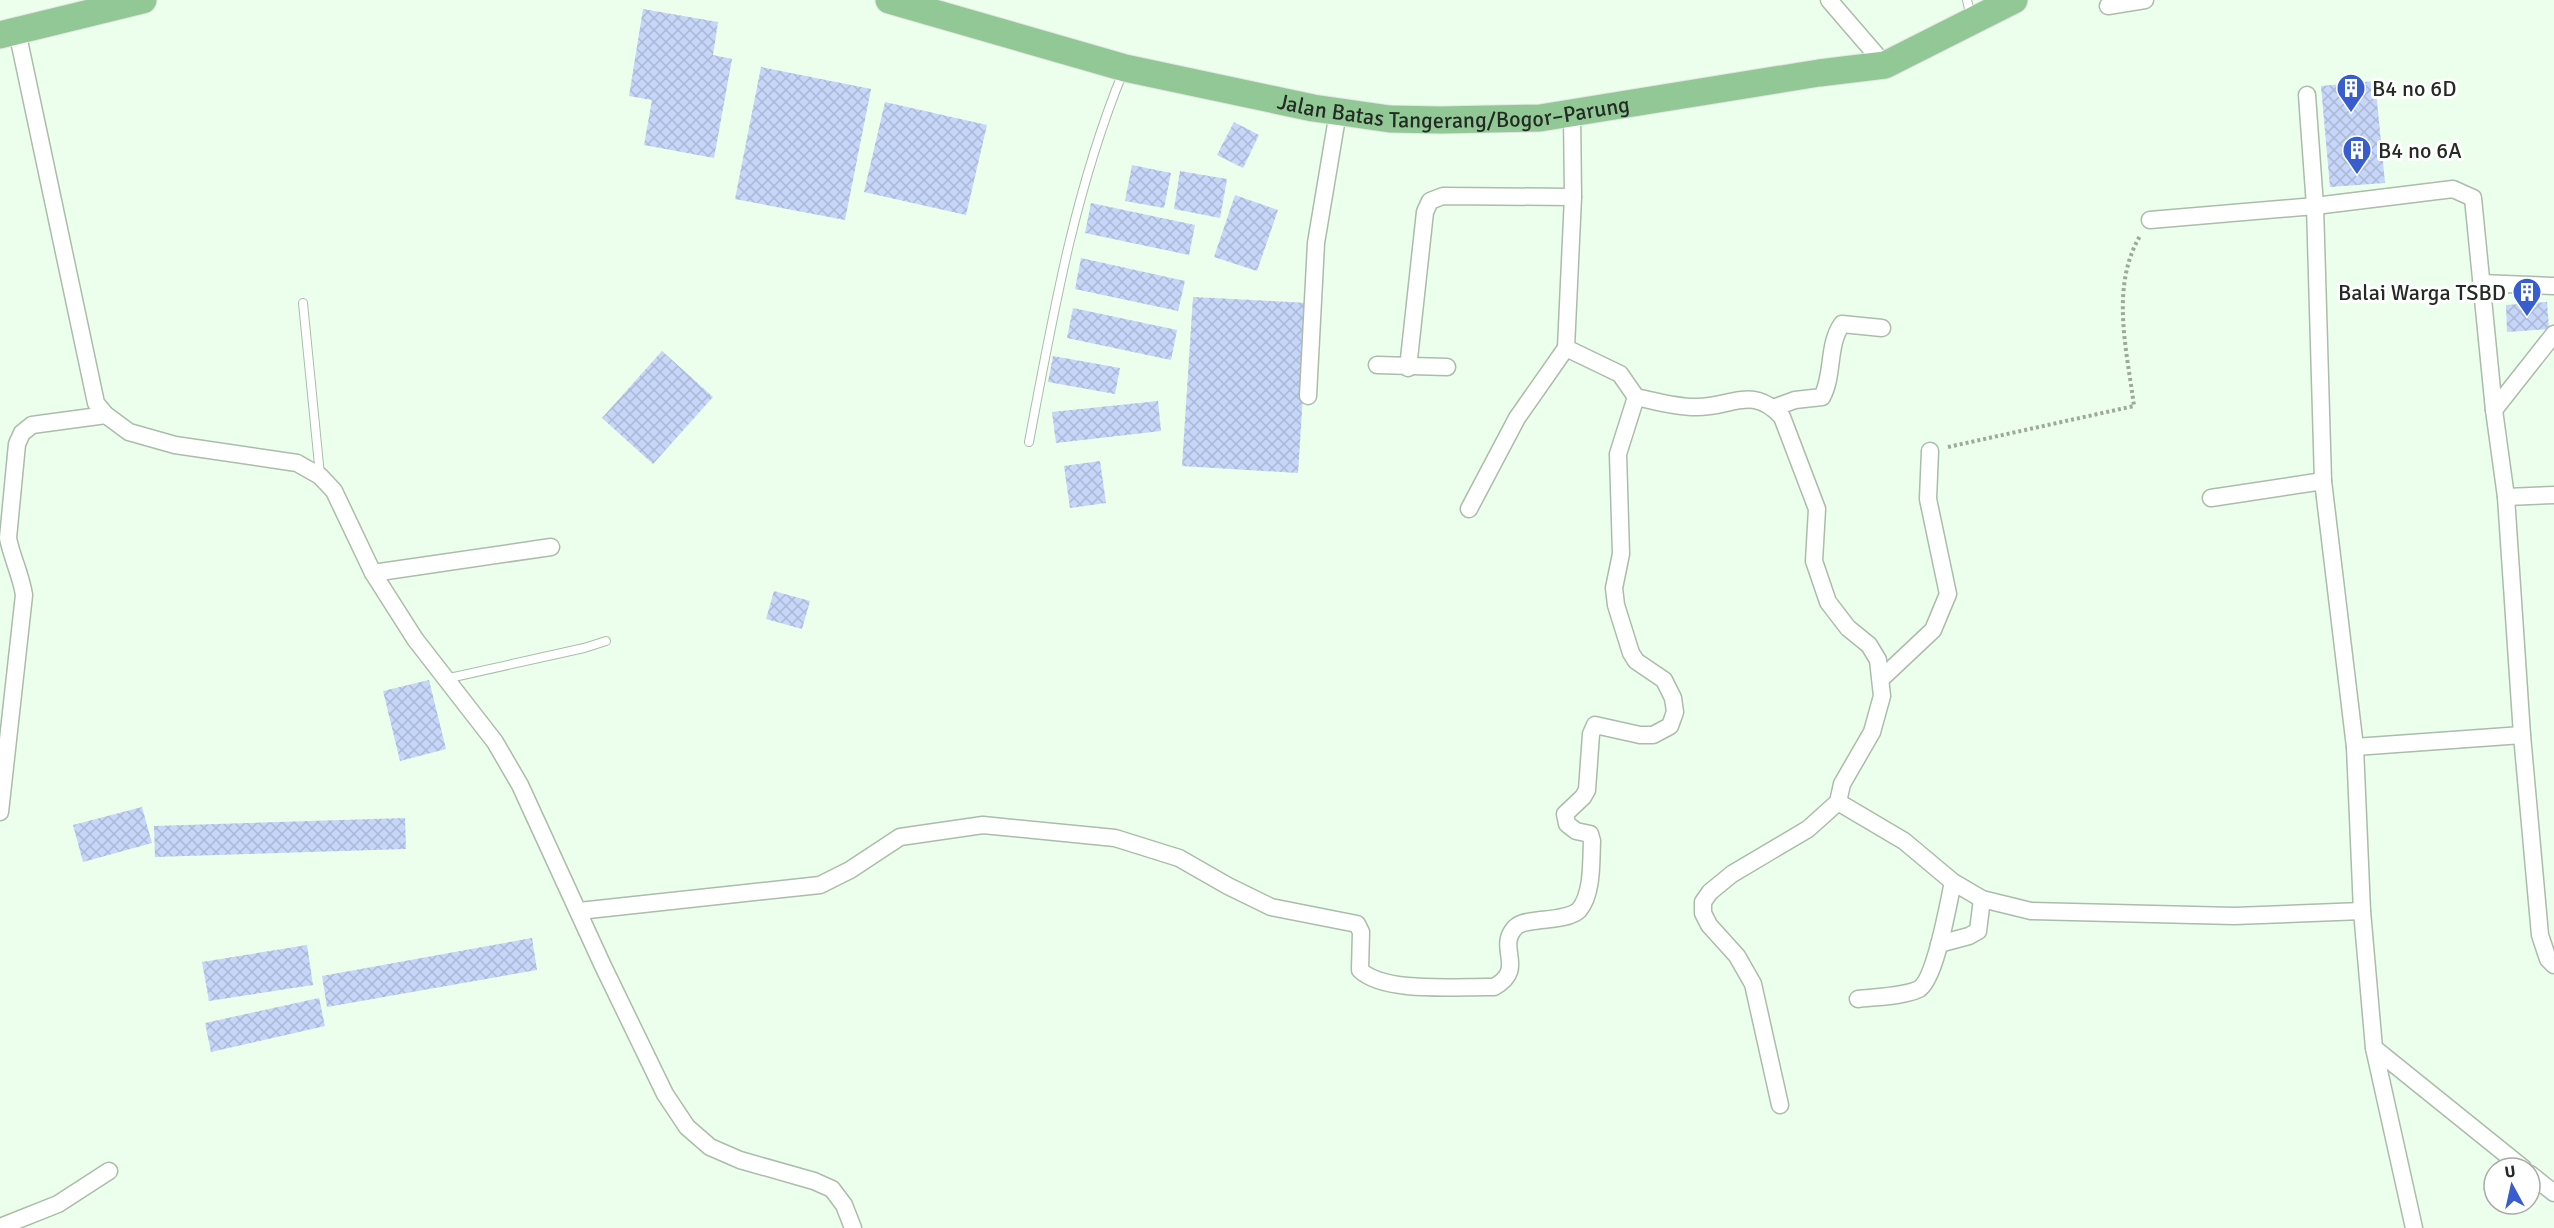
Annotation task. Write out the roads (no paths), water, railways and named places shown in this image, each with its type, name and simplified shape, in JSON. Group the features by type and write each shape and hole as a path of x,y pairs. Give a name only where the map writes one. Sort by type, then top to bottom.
{"main road":[{"path":"8,33 109,3 143,0"},
{"name":"Jalan Batas Tangerang/Bogor–Parung","path":"889,0 1125,68 1338,112 1390,119 1441,120 1540,118 1819,73 1885,65 1970,10 2013,0"}],"street":[{"path":"1829,0 1885,65"},
{"path":"2108,6 2145,0"},
{"path":"8,33 96,403 106,415 129,432 175,445 297,463 320,476 334,492 373,573 415,639 495,742 520,785 665,1094 687,1127 710,1147 741,1161 814,1181 832,1189 844,1205 853,1228"},
{"path":"2307,95 2315,206 2323,481 2355,747 2362,911 2374,1048 2414,1228"},
{"path":"1308,396 1316,243 1338,112"},
{"path":"1469,509 1517,418 1566,348 1573,197 1572,113"},
{"path":"2150,219 2315,206 2453,189 2470,195 2475,202 2494,410 2506,497 2522,735 2540,935 2548,958 2554,964"},
{"path":"1408,368 1425,212 1430,201 1443,196 1573,197"},
{"path":"2481,283 2554,286"},
{"path":"1773,408 1795,400 1822,397 1830,377 1834,342 1842,324 1882,328"},
{"path":"2494,410 2554,334"},
{"path":"1566,348 1620,374 1636,397 1695,407 1749,399 1773,408 1782,417 1817,509 1814,561 1828,602 1848,628 1869,645 1878,660 1882,696 1872,732 1842,784 1838,802 1808,829 1732,874 1710,892 1703,902 1703,913 1709,925 1737,956 1753,984 1780,1105"},
{"path":"1377,365 1408,368 1448,367"},
{"path":"579,911 820,885 850,870 900,837 983,825 1115,838 1179,858 1228,886 1271,906 1357,924 1361,932 1360,969 1366,975 1381,981 1410,985 1494,987 1505,980 1511,966 1510,935 1514,928 1524,922 1569,915 1578,911 1586,895 1592,841 1590,834 1576,831 1567,824 1565,814 1587,790 1591,734 1594,725 1640,735 1653,735 1665,730 1674,719 1674,705 1669,687 1664,680 1636,661 1631,653 1616,604 1614,588 1621,554 1617,454 1636,397"},
{"path":"0,812 24,595 22,580 8,538 17,444 22,433 32,425 106,415"},
{"path":"1881,679 1933,630 1948,594 1928,499 1930,452"},
{"path":"2211,498 2323,481"},
{"path":"2506,497 2554,495"},
{"path":"373,573 551,547"},
{"path":"2355,747 2522,735"},
{"path":"1838,802 1904,841 1953,882 1982,899 2031,911 2234,916 2362,911"},
{"path":"1858,999 1919,989 1926,980 1939,944 1953,882"},
{"path":"1939,944 1969,936 1978,931 1982,899"},
{"path":"2374,1048 2508,1156"},
{"path":"0,1227 58,1204 109,1171"},
{"path":"2542,1184 2554,1193"}],"lane":[{"path":"1029,442 1061,278 1087,172 1125,68"},
{"path":"303,303 320,476"},
{"path":"445,680 606,641"}],"place":[{"name":"B4 no 6D","path":"2351,114"},
{"name":"B4 no 6A","path":"2357,176"},
{"name":"Balai Warga TSBD","path":"2527,318"}]}
